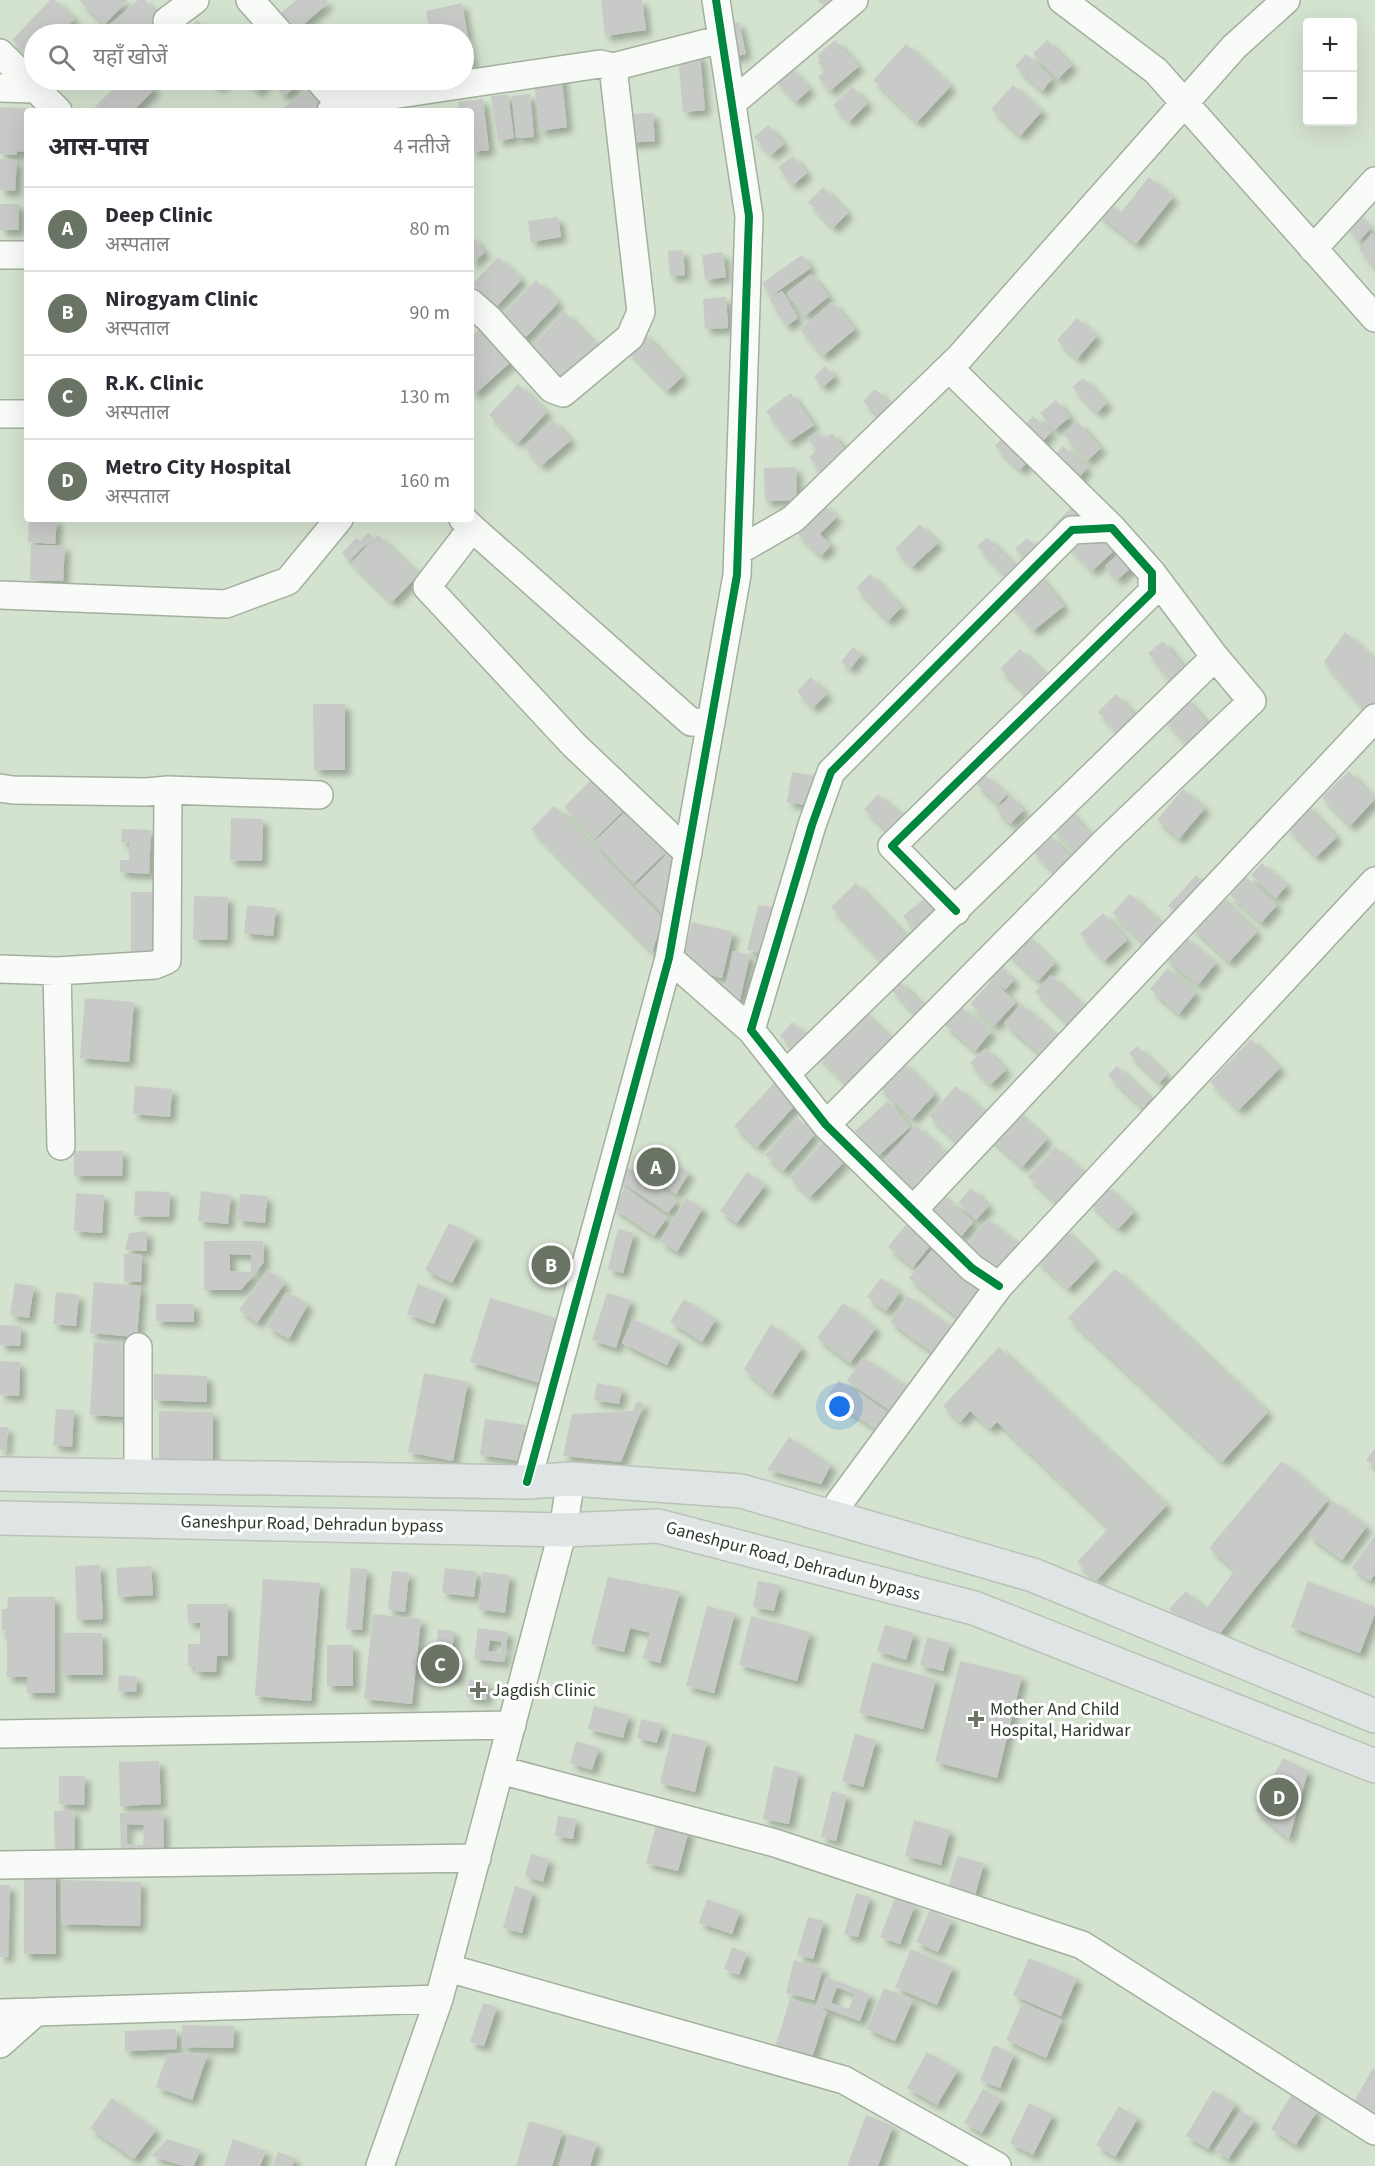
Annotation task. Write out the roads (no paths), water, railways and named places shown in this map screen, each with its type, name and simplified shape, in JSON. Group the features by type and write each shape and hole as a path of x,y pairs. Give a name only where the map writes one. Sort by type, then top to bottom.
{"main road":[{"path":"0,1474 528,1482 571,1479 741,1491 1033,1575 1375,1716"},
{"name":"Ganeshpur Road, Dehradun bypass","path":"0,1518 563,1530 658,1526 974,1608 1375,1766"}],"street":[{"path":"167,21 195,0"},
{"path":"250,0 271,24"},
{"path":"528,1482 669,958 737,575 749,216 716,0"},
{"path":"732,103 854,0"},
{"path":"738,551 793,519 949,368 1245,35 1287,0"},
{"path":"1075,4 1156,71 1375,318"},
{"path":"474,84 600,64 613,67 722,39"},
{"path":"0,53 24,78"},
{"path":"474,306 489,319 552,389 563,393 630,337 641,312 613,67"},
{"path":"0,88 24,89"},
{"path":"35,90 55,108"},
{"path":"325,90 335,107 440,90"},
{"path":"1313,249 1375,182"},
{"path":"0,255 24,255"},
{"path":"826,1125 1107,840 1252,701 1215,657 1152,573 1112,528 949,368"},
{"path":"0,414 24,414"},
{"path":"0,596 226,604 288,581 337,522"},
{"path":"688,853 574,745 427,587 467,523 691,722 711,723"},
{"path":"751,1030 812,825 831,772 1072,530 1112,528"},
{"path":"956,911 892,846 1152,592 1152,573"},
{"path":"786,1074 1215,657"},
{"path":"914,1209 1375,718"},
{"path":"0,788 319,795"},
{"path":"0,969 57,971 155,965 167,960 168,790"},
{"path":"831,1517 999,1286 1375,881"},
{"path":"669,958 751,1030 826,1125 972,1268 999,1286"},
{"path":"57,971 61,1146"},
{"path":"138,1347 138,1476"},
{"path":"386,2164 448,1968 563,1530 571,1479"},
{"path":"0,1734 512,1725"},
{"path":"500,1770 775,1843 1082,1945 1375,2131"},
{"path":"0,1865 477,1858"},
{"path":"448,1968 844,2079 998,2166"},
{"path":"0,2013 439,1999"},
{"path":"0,2044 36,2012"}],"place":[{"name":"Deep Clinic","path":"656,1167"},
{"name":"Nirogyam Clinic","path":"551,1265"},
{"name":"R.K. Clinic","path":"440,1664"},
{"name":"Jagdish Clinic","path":"478,1690"},
{"name":"Mother And Child Hospital, Haridwar","path":"976,1719"},
{"name":"Metro City Hospital","path":"1279,1797"}]}
